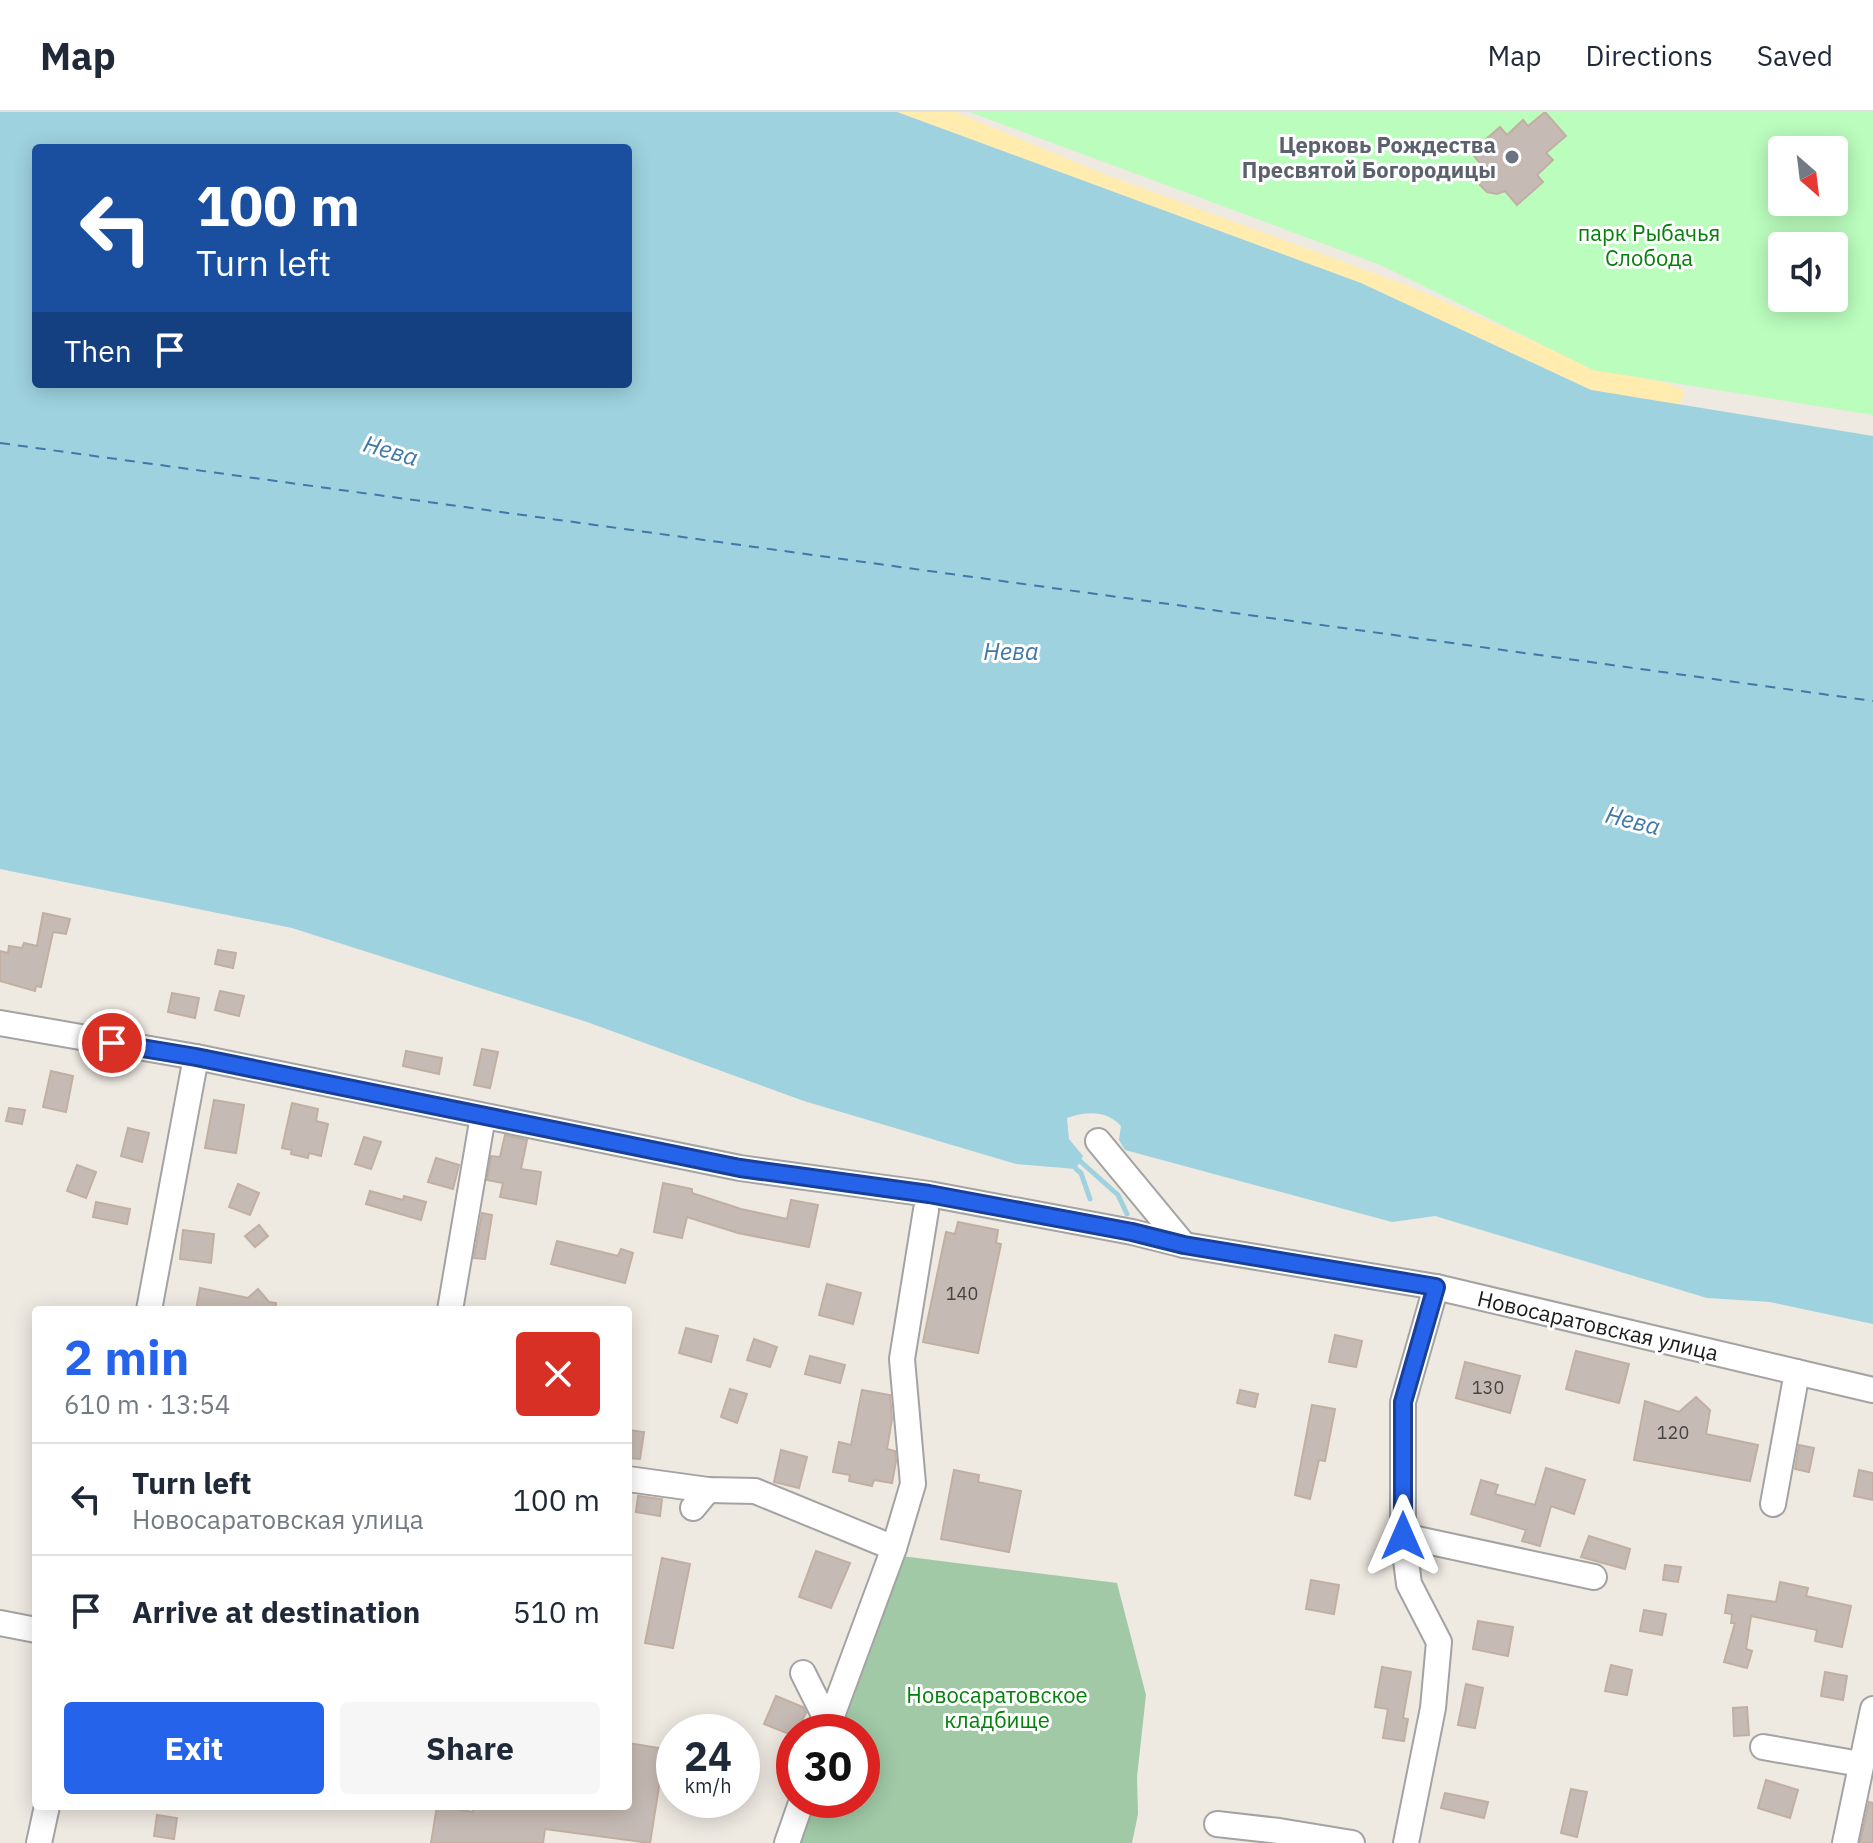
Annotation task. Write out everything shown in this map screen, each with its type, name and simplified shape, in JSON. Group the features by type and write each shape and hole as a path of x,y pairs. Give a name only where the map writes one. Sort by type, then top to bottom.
{"street":[{"name":"Новосаратовская улица","path":"0,1023 196,1057 740,1168 929,1194 1132,1232 1184,1245 1436,1287 1873,1390"},
{"path":"150,1306 196,1057"},
{"path":"451,1306 483,1116"},
{"path":"1098,1141 1184,1245"},
{"path":"833,1714 897,1538 913,1484 902,1359 926,1210"},
{"path":"1406,1843 1433,1708 1439,1642 1409,1584 1403,1536 1403,1402 1436,1287"},
{"path":"1773,1504 1797,1372"},
{"path":"632,1480 700,1499 755,1491 897,1538"},
{"path":"1403,1536 1594,1577"},
{"path":"0,1623 32,1629"},
{"path":"803,1673 821,1714"},
{"path":"1845,1843 1873,1709"},
{"path":"1763,1747 1860,1764"},
{"path":"39,1843 46,1810"},
{"path":"787,1843 796,1818"},
{"path":"1217,1824 1352,1843"}],"sand":[{"path":"897,112 955,112 1104,174 1409,286 1594,368 1666,383 1685,391 1680,405 1592,390 1361,283"}],"green space":[{"name":"парк Рыбачья Слобода","path":"970,112 1873,112 1873,415 1593,370 1383,266"},
{"name":"Новосаратовское кладбище","path":"901,1556 1117,1583 1146,1695 1137,1777 1138,1814 1132,1843 797,1843 806,1818 880,1818 880,1714 844,1714"}],"water":[{"name":"Нева","path":"0,112 897,112 1361,283 1591,390 1873,436 1873,1324 1770,1302 1707,1298 1435,1216 1392,1222 1125,1150 1119,1140 1121,1126 1103,1115 1089,1113 1067,1118 1069,1139 1083,1156 1076,1169 1016,1164 804,1101 587,1022 292,928 0,869"}],"building":[{"name":"Церковь Рождества Пресвятой Богородицы","path":"1545,112 1566,136 1546,153 1553,160 1537,175 1543,182 1517,205 1505,191 1497,194 1487,192 1480,185 1484,168 1471,152 1500,127 1507,135 1523,120 1528,126"},
{"path":"43,913 70,919 66,934 53,932 41,987 36,986 35,991 0,981 0,951 8,953 9,946 22,948 24,943 37,946"},
{"path":"218,950 236,953 233,968 215,964"},
{"path":"220,991 244,996 239,1016 215,1010"},
{"path":"172,993 199,998 195,1018 168,1012"},
{"path":"482,1049 498,1052 490,1088 474,1085"},
{"path":"406,1051 442,1058 439,1074 403,1066"},
{"path":"51,1071 73,1076 66,1112 43,1107"},
{"path":"214,1100 244,1105 236,1153 205,1148"},
{"path":"292,1103 318,1109 316,1121 328,1124 321,1156 309,1153 308,1158 282,1148"},
{"path":"9,1108 25,1110 22,1124 6,1121"},
{"path":"128,1128 149,1133 142,1162 121,1156"},
{"path":"505,1135 527,1140 521,1169 541,1172 536,1204 500,1197 503,1183 487,1180 491,1156 500,1157"},
{"path":"364,1137 381,1142 371,1169 355,1164"},
{"path":"436,1158 459,1165 453,1189 428,1182"},
{"path":"77,1165 96,1172 86,1198 67,1191"},
{"path":"663,1183 692,1189 692,1193 741,1209 787,1219 791,1200 818,1205 809,1247 738,1233 687,1217 682,1238 654,1232"},
{"path":"238,1184 259,1193 250,1215 229,1207"},
{"path":"370,1191 403,1200 404,1196 426,1202 421,1220 366,1204"},
{"path":"96,1202 130,1209 127,1224 93,1217"},
{"path":"482,1213 492,1215 485,1259 474,1258"},
{"path":"958,1222 998,1230 996,1243 1001,1244 978,1353 923,1342 946,1232 955,1234"},
{"path":"259,1225 268,1236 255,1247 245,1236"},
{"path":"183,1230 214,1234 211,1263 180,1259"},
{"path":"557,1241 618,1256 621,1249 633,1253 625,1283 551,1264"},
{"path":"827,1284 861,1293 853,1324 819,1315"},
{"path":"200,1288 248,1298 258,1289 269,1302 276,1303 276,1306 197,1306"},
{"path":"686,1328 718,1336 711,1362 679,1353"},
{"path":"1335,1335 1362,1341 1356,1367 1329,1362"},
{"path":"754,1339 777,1347 770,1367 747,1360"},
{"path":"1576,1351 1629,1364 1619,1403 1566,1389"},
{"path":"810,1356 845,1365 840,1383 805,1374"},
{"path":"1465,1362 1520,1376 1510,1413 1456,1398"},
{"path":"730,1389 747,1394 737,1423 721,1417"},
{"path":"862,1390 890,1395 892,1419 887,1449 895,1451 896,1461 892,1483 874,1480 872,1486 849,1481 850,1475 833,1472 839,1442 851,1445"},
{"path":"1240,1390 1258,1394 1255,1407 1237,1403"},
{"path":"1696,1397 1710,1410 1706,1434 1758,1445 1750,1481 1634,1460 1645,1401 1679,1412"},
{"path":"1312,1405 1335,1409 1325,1461 1319,1460 1310,1499 1295,1495"},
{"path":"632,1430 644,1432 640,1459 632,1458"},
{"path":"1799,1445 1814,1448 1809,1472 1795,1469"},
{"path":"781,1450 807,1457 799,1488 774,1482"},
{"path":"1546,1468 1585,1480 1574,1514 1551,1506 1540,1546 1522,1541 1526,1530 1471,1514 1481,1480 1498,1485 1495,1494 1535,1505"},
{"path":"954,1470 979,1475 978,1482 1021,1491 1009,1552 941,1539"},
{"path":"1859,1470 1873,1473 1873,1500 1854,1496"},
{"path":"638,1496 662,1499 660,1516 636,1512"},
{"path":"1589,1536 1630,1549 1625,1569 1581,1557"},
{"path":"816,1551 850,1563 831,1608 799,1597"},
{"path":"662,1558 690,1564 673,1648 645,1643"},
{"path":"1665,1565 1681,1567 1678,1582 1663,1580"},
{"path":"1311,1580 1339,1585 1334,1614 1306,1609"},
{"path":"1780,1582 1808,1588 1806,1596 1851,1606 1842,1647 1815,1641 1817,1630 1751,1616 1746,1649 1752,1651 1747,1668 1724,1662 1735,1623 1731,1623 1732,1614 1725,1613 1728,1595 1776,1602"},
{"path":"1644,1610 1666,1614 1662,1635 1640,1631"},
{"path":"1478,1621 1513,1627 1508,1656 1473,1649"},
{"path":"1611,1665 1632,1670 1627,1695 1605,1691"},
{"path":"1382,1667 1411,1672 1403,1718 1408,1719 1404,1741 1383,1738 1388,1709 1375,1707"},
{"path":"1825,1672 1847,1676 1843,1700 1821,1696"},
{"path":"1466,1684 1483,1688 1475,1728 1458,1725"},
{"path":"776,1696 803,1707 806,1713 776,1714 776,1729 764,1724"},
{"path":"1747,1707 1749,1735 1734,1736 1733,1708"},
{"path":"632,1744 656,1748 656,1805 650,1843 545,1829 543,1843 431,1843 436,1810 632,1810"},
{"path":"1766,1780 1798,1790 1790,1818 1758,1808"},
{"path":"1571,1789 1587,1792 1577,1837 1561,1833"},
{"path":"1445,1793 1488,1802 1484,1818 1441,1808"},
{"path":"1869,1802 1873,1803 1873,1843 1860,1843"},
{"path":"157,1815 177,1818 174,1839 154,1836"}],"waterway":[{"path":"1080,1161 1118,1195 1127,1214"},
{"path":"1076,1169 1081,1173 1090,1199"}],"ferry route":[{"path":"0,443 1873,701"}],"place":[{"name":"Церковь Рождества Пресвятой Богородицы","path":"1512,157"}],"route":[{"path":"112,1043 196,1057 740,1168 929,1194 1132,1232 1184,1245 1436,1287 1403,1402 1403,1536"}]}
